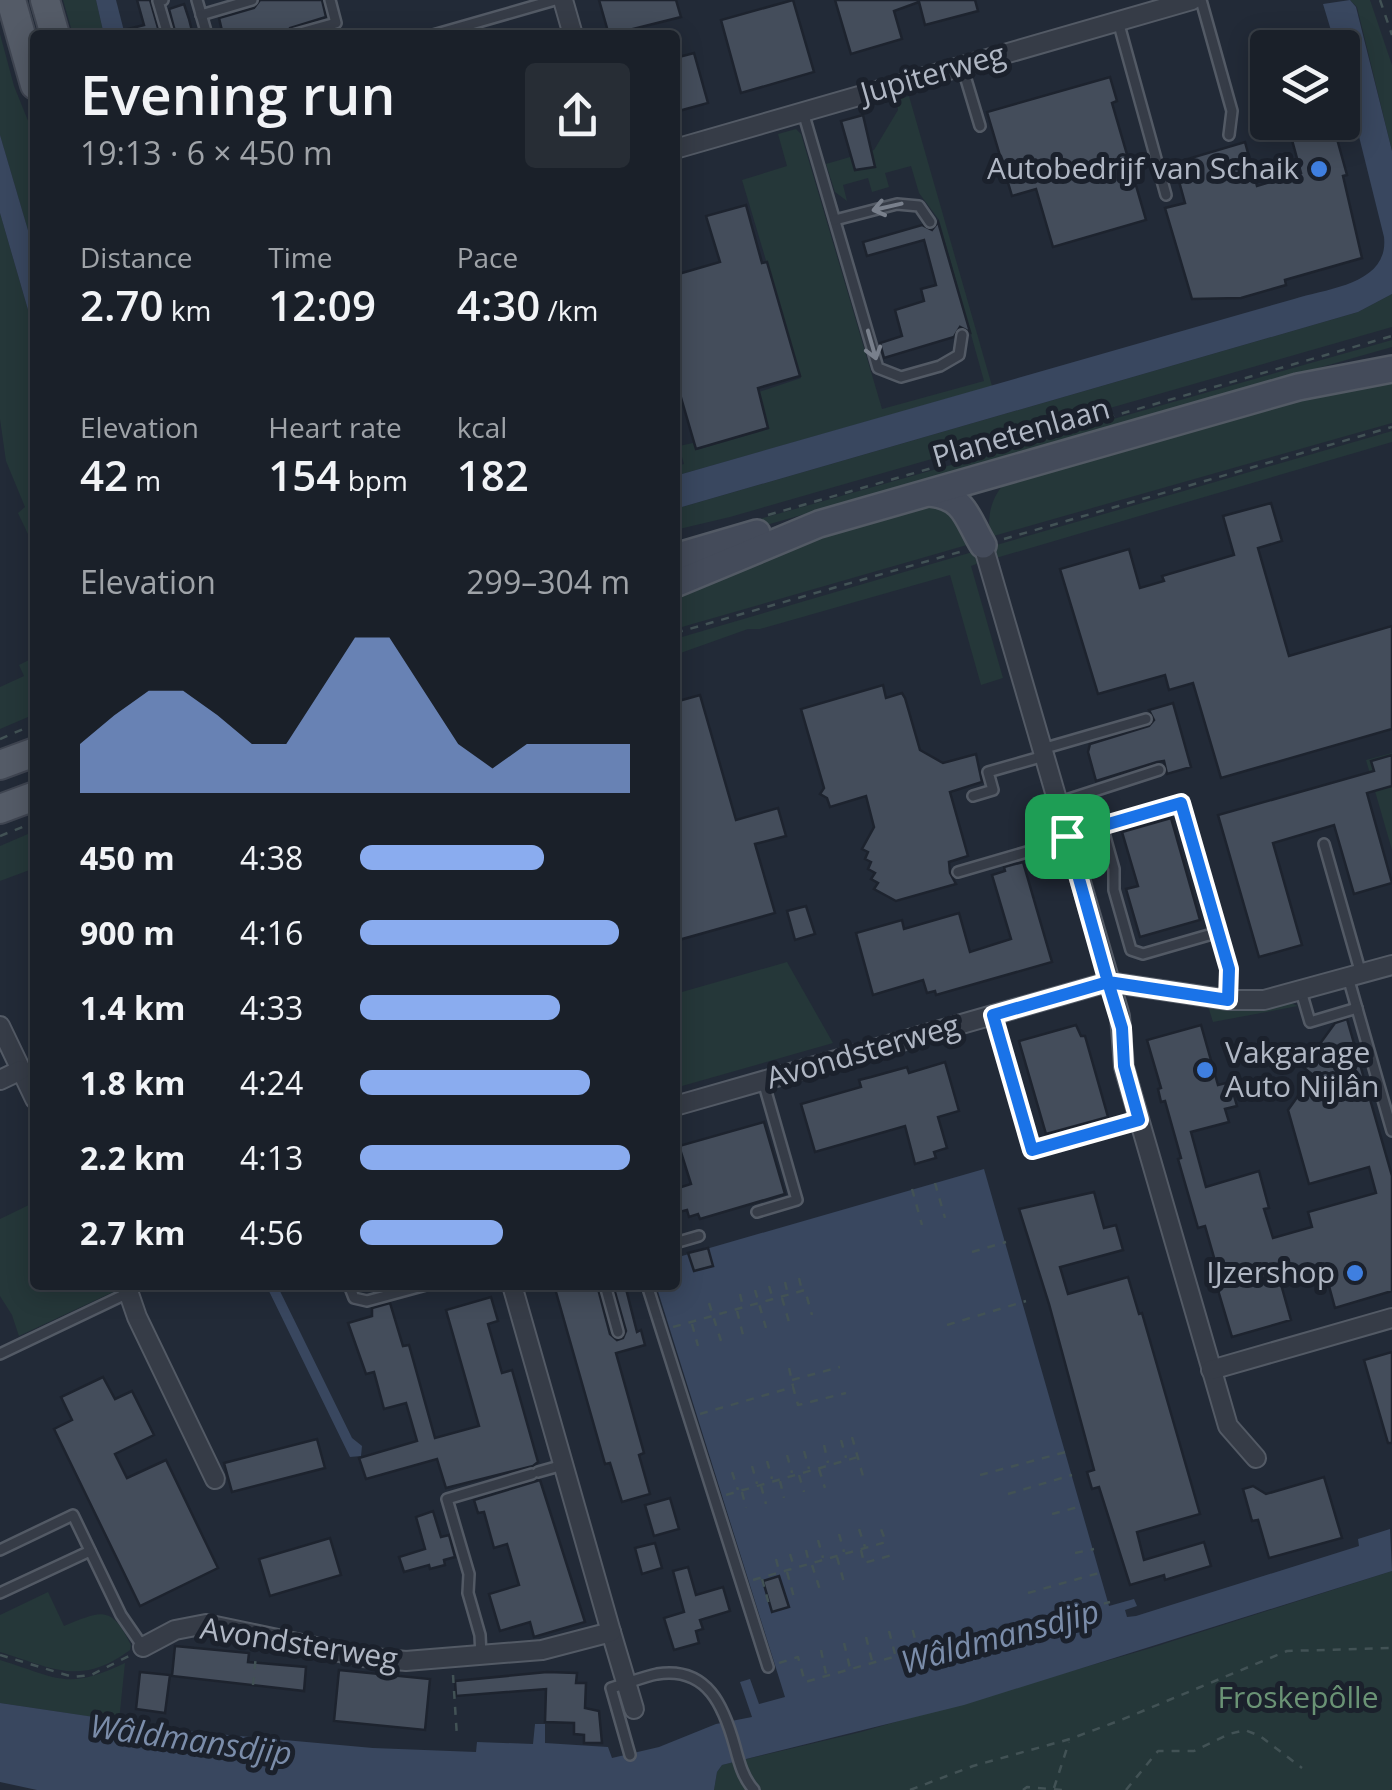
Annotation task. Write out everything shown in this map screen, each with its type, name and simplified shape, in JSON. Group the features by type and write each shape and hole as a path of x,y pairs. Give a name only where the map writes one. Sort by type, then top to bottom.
{"main road":[{"path":"12,0 30,67"},
{"path":"45,0 54,30"},
{"name":"Planetenlaan","path":"680,556 1392,352"},
{"name":"Planetenlaan","path":"680,582 818,524 1298,387 1392,369"},
{"path":"984,544 979,503 986,484 996,474"},
{"path":"930,493 949,496 964,507 984,544"},
{"path":"0,765 30,754"},
{"path":"0,809 30,798"}],"street":[{"path":"563,0 572,30"},
{"name":"Jupiterweg","path":"680,147 1192,0"},
{"path":"984,544 1122,1028 1124,1066 1228,1426 1256,1458"},
{"path":"1108,982 1228,1000 1264,1000 1392,965"},
{"name":"Avondsterweg","path":"680,1105 1108,982"},
{"path":"0,1026 30,1089"},
{"path":"0,1080 21,1070"},
{"path":"134,1290 137,1317 215,1480"},
{"path":"513,1290 634,1709"},
{"path":"1212,1370 1392,1318"},
{"name":"Avondsterweg","path":"143,1647 190,1626 222,1626 385,1660 452,1658 542,1650 611,1632"}],"lane":[{"path":"163,0 158,2 166,30"},
{"path":"197,0 205,30"},
{"path":"201,14 252,0"},
{"path":"311,30 336,23 330,0"},
{"path":"450,30 555,0"},
{"path":"1201,0 1232,111 1229,135"},
{"path":"1118,21 1166,195"},
{"path":"962,66 980,126"},
{"path":"803,112 878,368 902,377 940,366 959,355 962,334"},
{"path":"835,220 907,202 919,206 930,222"},
{"path":"974,796 993,790 988,772 1146,719"},
{"path":"1058,803 1159,770"},
{"path":"958,872 1181,803 1229,969 1228,1000"},
{"path":"1102,826 1131,950 1143,954 1218,932"},
{"path":"1324,844 1354,976 1357,1008 1392,1131"},
{"path":"1302,991 1310,1022 1357,1008"},
{"path":"993,1015 1032,1150 1139,1120"},
{"path":"757,1212 797,1200 763,1081"},
{"path":"680,1242 699,1236"},
{"path":"0,1354 130,1290"},
{"path":"351,1290 354,1298 368,1301 408,1290"},
{"path":"606,1290 618,1332"},
{"path":"649,1290 768,1667"},
{"path":"482,1656 468,1594 468,1574 447,1498 563,1465"},
{"path":"0,1550 73,1516 121,1615 143,1647"},
{"path":"0,1593 90,1551"},
{"path":"630,1755 611,1688 663,1674 691,1679 708,1688 725,1711 742,1772 754,1790"}],"path":[{"path":"1380,0 1392,35"},
{"name":"Planetenlaan","path":"762,517 1392,336"},
{"path":"680,632 1392,427"},
{"path":"0,740 30,726"},
{"path":"0,836 30,824"},
{"path":"935,1183 945,1218"},
{"path":"912,1190 922,1225"},
{"path":"972,1252 1006,1242"},
{"path":"799,1278 802,1291"},
{"path":"785,1282 788,1296"},
{"path":"770,1286 773,1299"},
{"path":"755,1290 766,1328"},
{"path":"662,1330 806,1290 812,1315"},
{"path":"740,1294 743,1308"},
{"path":"782,1297 789,1322"},
{"path":"709,1302 721,1341"},
{"path":"947,1325 1026,1302"},
{"path":"736,1310 744,1335"},
{"path":"691,1322 698,1346"},
{"path":"788,1368 798,1405 846,1393"},
{"path":"792,1380 840,1368"},
{"path":"689,1418 793,1387"},
{"path":"852,1437 863,1476"},
{"path":"841,1440 846,1460"},
{"path":"824,1445 829,1465"},
{"path":"804,1451 810,1471"},
{"path":"980,1474 1066,1452"},
{"path":"787,1456 792,1476"},
{"path":"714,1498 858,1456"},
{"path":"768,1461 773,1482"},
{"path":"752,1466 766,1504"},
{"path":"819,1468 825,1488"},
{"path":"732,1472 746,1508"},
{"path":"799,1474 804,1492"},
{"path":"1008,1494 1072,1475"},
{"path":"780,1479 784,1498"},
{"path":"1052,1514 1082,1506"},
{"path":"742,1584 886,1542 880,1524"},
{"path":"859,1530 864,1563 896,1554"},
{"path":"839,1534 844,1554"},
{"path":"818,1540 824,1560"},
{"path":"1075,1554 1094,1549"},
{"path":"806,1550 820,1594"},
{"path":"790,1554 794,1568"},
{"path":"837,1556 846,1586"},
{"path":"776,1559 780,1572"},
{"path":"786,1570 795,1602"},
{"path":"1028,1593 1099,1573"},
{"path":"761,1578 770,1608"},
{"path":"1073,1612 1110,1602"},
{"path":"768,1667 798,1657 805,1682 918,1650 911,1624"},
{"path":"889,1631 896,1656"},
{"path":"252,1685 258,1634"},
{"path":"866,1636 872,1662"},
{"path":"844,1644 850,1669"},
{"path":"0,1655 82,1678 143,1647"},
{"path":"910,1790 972,1766 1070,1739 1287,1651 1392,1648"},
{"path":"820,1650 827,1676"},
{"path":"452,1658 457,1737"},
{"path":"1126,1790 1158,1751 1194,1751 1245,1730 1260,1736 1302,1768"},
{"path":"1054,1788 1070,1739"},
{"path":"1023,1790 1062,1790"}],"green space":[{"path":"63,0 96,0 103,30 72,30"},
{"path":"1350,0 1370,0 1392,65 1392,151 1357,7"},
{"path":"0,34 30,126 30,237 0,135"},
{"path":"909,96 992,386 680,475 680,465 684,464 680,446 693,443 696,450 769,429 759,392 801,378 742,180 787,166 778,134 796,129 801,134 882,409 984,381 939,220 919,193 911,166 885,173 889,187 872,192 868,178 843,185 847,201 835,192 826,164 874,150 898,110 896,100"},
{"path":"0,213 30,317 30,538 18,513 25,507 6,461 0,419"},
{"path":"1392,294 1392,327 680,529 680,508 1358,312"},
{"path":"1392,340 1392,347 680,550 680,542"},
{"path":"1392,374 1392,423 990,537 991,506 1008,479"},
{"path":"1392,431 1392,442 996,558 993,546"},
{"path":"921,502 948,509 974,543 680,628 680,587 732,564"},
{"path":"976,551 979,563 971,566 1003,678 981,685 950,575 760,629 748,629 680,653 680,638"},
{"path":"30,660 30,716 0,729 0,687 24,676 19,665"},
{"path":"1392,753 1392,850 1366,760"},
{"path":"30,833 30,870 0,881 0,846"},
{"path":"787,962 833,1043 680,1087 680,993"},
{"path":"1291,1003 1298,1006 1213,1022 1208,1006 1262,1009"},
{"path":"30,1204 30,1290 113,1292 19,1336 0,1296 0,1219"},
{"name":"Froskepôlle","path":"1392,1571 1392,1790 714,1790 722,1765 861,1732 1151,1648"},
{"path":"48,1592 64,1626 104,1614 124,1632 130,1650 96,1668 81,1671 51,1668 0,1652 0,1615"},
{"path":"0,1660 62,1679 89,1677 125,1663 119,1721 0,1703"}],"water":[{"path":"96,0 116,0 124,30 103,30"},
{"path":"1350,0 1356,7 1392,151 1392,294 1358,312 680,508 680,475 1339,287 1367,274 1383,253 1384,237 1360,140 1360,30 1331,30 1323,4"},
{"path":"0,135 30,237 30,317 0,213"},
{"name":"Wâldmansdjip","path":"984,1169 1109,1606 1134,1599 1137,1606 1125,1610 1127,1617 1136,1616 1359,1546 1358,1539 1390,1529 1392,1571 964,1705 722,1765 714,1790 37,1790 0,1782 0,1703 195,1732 373,1748 476,1752 477,1742 533,1744 535,1724 545,1724 545,1743 608,1747 612,1758 659,1747 716,1724 752,1717 740,1682 750,1679 759,1704 785,1697 658,1290 680,1290 680,1257"},
{"path":"268,1290 279,1290 352,1438 362,1446 361,1456 350,1457"}],"building":[{"path":"137,0 150,0 159,30 124,30 144,25"},
{"path":"260,0 322,0 326,17 289,30 222,30 219,18 254,8"},
{"path":"599,0 676,0 681,17 629,30 608,30"},
{"path":"793,0 814,72 741,93 721,20"},
{"path":"835,0 975,0 978,11 925,25 919,2 894,11 902,39 851,54"},
{"path":"184,4 192,30 175,30 169,9"},
{"path":"694,53 708,103 680,111 680,57"},
{"path":"1110,77 1117,101 1112,103 1146,220 1053,247 1036,189 1012,196 987,112"},
{"path":"863,115 875,167 855,170 841,121"},
{"path":"1292,140 1337,140 1362,258 1285,280 1286,285 1241,298 1192,299 1165,208 1185,203 1174,163 1245,142 1257,186 1301,173"},
{"path":"746,205 800,376 758,388 768,428 696,449 680,394 680,274 720,262 706,216"},
{"path":"938,222 970,332 960,327 954,337 884,358 880,343 902,336 895,310 924,301 921,289 936,285 924,240 867,256 863,242 922,225 932,230"},
{"path":"1271,503 1282,541 1258,548 1289,656 1392,626 1392,729 1221,778 1193,683 1169,690 1165,675 1098,694 1060,569 1129,549 1140,588 1164,581 1162,576 1234,555 1223,516"},
{"path":"883,685 886,698 902,693 905,698 920,750 943,763 976,754 982,782 950,792 968,856 949,862 956,884 896,901 874,889 878,883 871,879 875,873 868,869 868,852 862,849 874,827 866,796 830,807 827,798 820,794 824,788 801,709"},
{"path":"700,695 736,820 778,808 786,836 755,844 775,913 680,940 680,701"},
{"path":"1173,703 1191,767 1167,774 1164,761 1157,762 1096,781 1088,752 1090,744 1149,726 1154,720 1149,710"},
{"path":"1392,755 1392,786 1367,793 1392,883 1354,894 1334,825 1273,843 1302,945 1259,957 1218,815 1374,771 1371,761"},
{"path":"1171,818 1200,920 1140,937 1126,889 1138,886 1122,832"},
{"path":"1023,862 1052,962 936,995 935,991 927,993 923,980 873,995 856,933 902,920 904,929 959,913 970,952 1011,939 992,875"},
{"path":"806,906 815,934 795,940 787,911"},
{"path":"1347,1019 1392,1176 1392,1291 1335,1308 1323,1264 1279,1277 1291,1320 1232,1337 1212,1270 1217,1268 1205,1226 1198,1228 1147,1040 1201,1025 1218,1085 1230,1082 1237,1106 1225,1109 1229,1122 1191,1132 1206,1187 1259,1171 1273,1238 1312,1227 1308,1212 1376,1193 1369,1167 1309,1184 1288,1110 1313,1075 1303,1067 1335,1023"},
{"path":"1076,1025 1081,1036 1085,1036 1108,1117 1046,1134 1019,1041"},
{"path":"945,1062 959,1111 938,1117 947,1148 934,1152 936,1158 915,1164 905,1126 815,1152 801,1104 861,1087 859,1080 907,1067 909,1073"},
{"path":"764,1122 785,1194 700,1219 698,1214 689,1217 687,1210 680,1212 680,1187 691,1184 680,1146"},
{"path":"1094,1192 1104,1228 1116,1225 1123,1250 1060,1267 1068,1294 1128,1277 1200,1514 1137,1532 1144,1560 1204,1542 1211,1566 1165,1580 1164,1575 1130,1585 1099,1487 1092,1489 1087,1472 1094,1470 1019,1209"},
{"path":"708,1248 713,1266 694,1271 688,1253"},
{"path":"555,1290 598,1290 610,1334 617,1340 626,1331 614,1290 626,1290 637,1332 641,1330 645,1345 616,1353 644,1453 639,1455 650,1494 622,1502 610,1463 605,1464"},
{"path":"491,1297 498,1321 488,1324 502,1373 512,1370 538,1462 446,1488 437,1459 366,1479 359,1458 417,1441 406,1403 384,1409 374,1372 366,1374 348,1323 372,1316 372,1308 390,1303 403,1346 409,1345 435,1438 479,1426 446,1310"},
{"path":"1392,1352 1392,1443 1388,1443 1364,1360"},
{"path":"103,1377 115,1399 132,1391 154,1435 115,1454 127,1478 166,1460 218,1568 140,1606 54,1429 72,1420 61,1397"},
{"path":"317,1439 325,1468 232,1492 224,1463"},
{"path":"1324,1477 1342,1538 1269,1558 1258,1520 1252,1521 1243,1489 1253,1486 1266,1494"},
{"path":"540,1480 585,1622 534,1637 530,1622 500,1631 489,1594 519,1585 507,1544 494,1548 484,1512 478,1513 474,1500"},
{"path":"670,1498 679,1529 654,1536 645,1505"},
{"path":"433,1511 441,1537 449,1535 455,1557 444,1560 445,1565 404,1572 399,1557 425,1549 416,1517"},
{"path":"330,1538 341,1575 270,1596 259,1559"},
{"path":"655,1543 662,1568 642,1574 635,1548"},
{"path":"688,1567 696,1595 723,1587 730,1611 700,1620 703,1629 696,1631 699,1643 674,1650 664,1618 684,1612 673,1571"},
{"path":"779,1576 789,1607 772,1612 763,1581"},
{"path":"175,1646 249,1653 248,1662 306,1667 304,1691 172,1676"},
{"path":"339,1670 430,1679 425,1730 334,1721"},
{"path":"140,1672 170,1675 165,1713 136,1709"},
{"path":"577,1673 576,1683 586,1683 585,1708 599,1711 602,1743 584,1743 584,1735 574,1734 574,1723 545,1722 546,1689 456,1696 455,1681"}],"place":[{"name":"Autobedrijf van Schaik","path":"1319,169"},
{"name":"Vakgarage Auto Nijlân","path":"1205,1070"},
{"name":"IJzershop","path":"1355,1273"}],"route":[{"path":"1067,836 1108,982 993,1015 1032,1150 1139,1120 1124,1066 1120,1016 1108,982 1228,1000 1229,969 1181,803 1067,836"}]}
